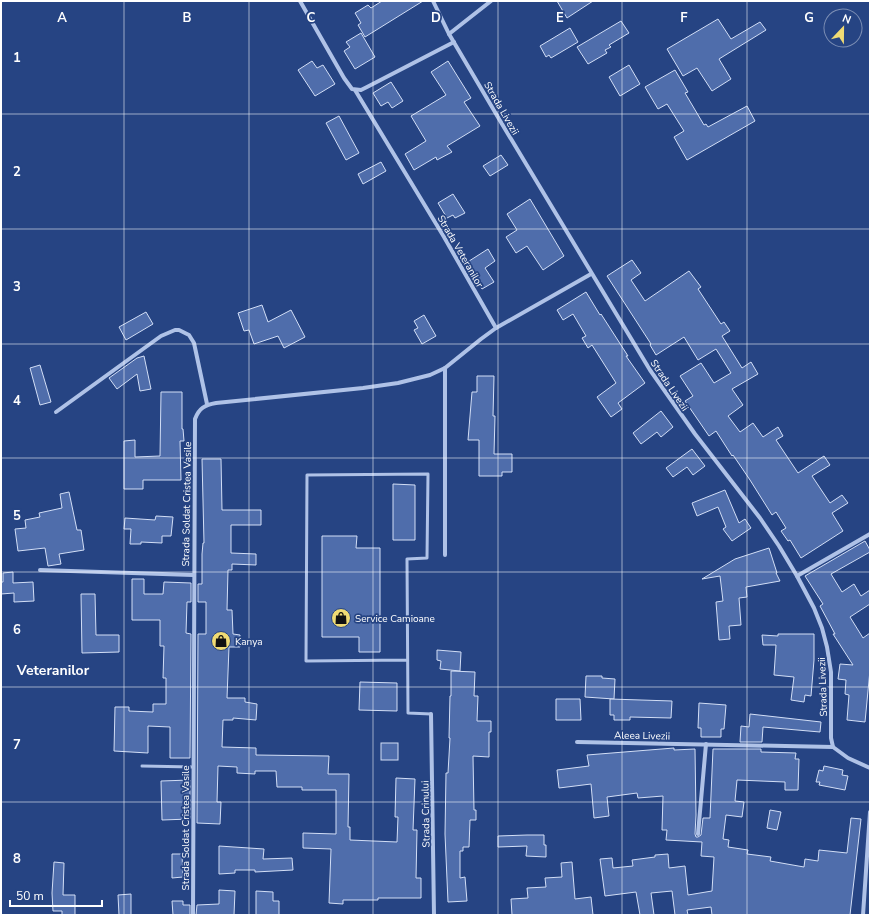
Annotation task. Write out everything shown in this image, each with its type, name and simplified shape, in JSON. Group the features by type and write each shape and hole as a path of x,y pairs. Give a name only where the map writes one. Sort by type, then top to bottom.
{"street":[{"name":"Strada Veteranilor","path":"300,1 344,78 349,86 355,90 444,237 496,328"},
{"name":"Strada Livezii","path":"433,1 449,34 624,329 665,393 760,518 783,551 797,576 819,619 828,652 831,672 831,738 833,747"},
{"path":"449,34 491,1"},
{"path":"355,90 361,90 454,42"},
{"path":"56,412 152,342 169,332 179,330 189,335 194,342 207,404 374,386 420,378 445,368 496,328 591,274"},
{"path":"445,368 445,555"},
{"name":"Strada Soldat Cristea Vasile","path":"193,915 193,575 195,419 200,409 207,404"},
{"path":"797,576 870,534"},
{"path":"40,570 193,575"},
{"name":"Strada Crinului","path":"431,714 434,915"},
{"name":"Aleea Livezii","path":"577,742 833,747"},
{"path":"698,834 706,744"},
{"path":"833,747 848,758 870,768"},
{"path":"863,915 870,812"}],"lane":[{"path":"408,660 306,661 307,475 428,474 427,558 407,558 408,660 408,713 431,714"},
{"path":"142,766 193,767"}],"building":[{"path":"382,1 423,1 365,37 358,25 361,23 355,13 368,5 371,8"},
{"path":"557,1 593,1 567,18"},
{"path":"718,19 731,39 760,22 766,30 719,59 731,79 712,91 697,68 683,76 667,49"},
{"path":"621,21 629,33 609,45 611,47 605,50 607,53 588,64 577,47"},
{"path":"570,28 578,42 551,58 549,55 546,57 540,46"},
{"path":"361,33 375,57 355,69 344,51 350,47 346,42"},
{"path":"312,61 317,68 323,65 335,84 315,96 298,70"},
{"path":"448,61 471,98 464,102 480,126 447,146 452,152 437,160 436,157 414,170 405,154 426,141 411,116 446,95 431,72"},
{"path":"629,65 640,84 620,96 609,77"},
{"path":"675,70 688,92 685,93 704,125 706,124 708,127 747,106 755,121 687,160 674,137 684,131 667,104 658,109 645,87"},
{"path":"391,82 403,101 392,108 388,102 381,106 373,93"},
{"path":"339,116 359,153 346,160 326,123"},
{"path":"501,155 508,165 490,176 483,166"},
{"path":"381,162 386,171 363,184 358,174"},
{"path":"453,194 465,213 455,218 453,215 447,218 438,203"},
{"path":"530,199 564,256 543,270 527,246 516,253 506,237 517,230 507,214"},
{"path":"488,249 495,261 485,268 494,282 482,289 466,263"},
{"path":"632,260 641,273 631,280 645,301 689,271 701,287 698,289 721,324 724,322 730,331 722,336 742,368 751,362 758,374 732,389 743,405 728,416 740,432 753,423 763,437 778,427 783,436 776,440 798,473 824,456 830,465 812,476 830,503 842,495 848,503 832,513 843,531 801,558 790,540 788,541 781,531 786,528 776,512 772,515 716,431 709,436 685,401 693,396 680,376 701,363 714,383 731,373 716,349 698,360 684,337 656,355 650,345 651,344 607,276"},
{"path":"586,292 628,356 626,356 645,383 618,403 622,409 611,417 597,397 616,383 592,345 588,348 582,338 586,336 573,314 563,320 557,310"},
{"path":"262,305 268,322 291,310 305,337 284,348 278,336 254,344 249,330 244,331 238,313"},
{"path":"146,312 153,324 126,340 119,327"},
{"path":"424,315 436,336 422,344 414,330 418,328 414,321"},
{"path":"144,356 151,389 140,391 137,374 117,389 109,378 137,358"},
{"path":"40,365 51,402 40,405 30,368"},
{"path":"477,376 494,376 494,454 512,454 512,472 502,472 502,476 479,476 479,440 468,440 472,392 477,392"},
{"path":"161,392 182,392 182,429 184,441 180,441 181,480 143,480 143,489 124,489 124,441 135,440 135,457 160,456"},
{"path":"661,411 673,427 661,437 657,432 641,444 633,433"},
{"path":"692,449 705,466 693,475 687,467 673,477 666,468"},
{"path":"202,459 221,459 222,510 261,510 261,525 231,525 231,553 256,554 256,565 232,564 232,570 228,570 227,610 232,610 233,634 240,635 240,647 229,647 227,698 245,698 245,702 257,704 256,720 233,718 233,720 223,720 222,747 256,748 256,755 329,756 328,774 349,774 348,827 350,827 350,840 397,842 398,817 395,817 396,778 415,779 413,830 417,830 416,878 421,878 421,898 378,898 378,900 343,900 343,904 329,903 331,849 303,848 303,833 336,834 336,790 302,790 302,787 277,787 276,771 255,771 255,774 237,773 237,767 218,766 217,802 221,802 220,824 197,823 198,634 206,634 206,602 198,602 198,584 202,584 202,554 204,543"},
{"path":"393,484 415,485 415,540 393,540"},
{"path":"725,490 739,523 745,519 751,528 732,541 723,529 726,527 718,507 697,516 692,503"},
{"path":"69,492 77,530 81,530 84,550 59,554 61,564 48,566 45,548 18,551 15,529 26,528 25,520 40,517 39,513 62,508 60,494"},
{"path":"156,516 173,517 171,536 162,536 162,543 141,542 141,544 130,544 131,529 124,529 125,518 155,520"},
{"path":"322,536 357,536 356,548 380,548 380,652 359,652 359,637 322,637"},
{"path":"865,541 870,552 831,574 842,592 854,584 861,596 870,590 870,604 850,617 863,638 870,633 870,670 865,722 847,720 849,695 845,694 846,680 838,679 840,664 853,665 833,634 835,634 820,606 823,604 805,576"},
{"path":"769,548 776,573 780,581 746,587 747,597 739,598 741,625 729,626 730,639 719,640 716,602 723,601 720,576 702,579 735,559"},
{"path":"13,572 13,583 33,582 34,601 14,602 14,593 1,594 3,573"},
{"path":"132,579 144,579 144,594 163,594 164,582 191,583 191,602 187,602 186,633 191,634 190,758 170,758 170,727 148,726 148,753 114,751 115,707 129,707 129,711 153,712 153,704 166,704 166,678 163,678 164,646 160,646 160,620 132,620"},
{"path":"81,594 95,594 96,635 119,635 119,652 82,653"},
{"path":"778,634 814,634 814,660 811,696 805,695 804,702 791,700 794,677 774,675 776,645 763,645 762,635 778,636"},
{"path":"437,650 461,652 460,671 440,669 441,661 437,660"},
{"path":"451,671 475,672 474,696 478,696 477,721 491,721 491,732 489,732 489,757 473,756 474,810 476,810 476,820 470,820 469,847 463,847 463,851 460,851 460,878 465,877 467,901 448,902 445,834 446,773 448,773 450,738"},
{"path":"586,676 602,676 602,678 615,679 614,699 585,697"},
{"path":"360,682 397,683 397,711 359,710"},
{"path":"556,699 580,699 581,720 556,720"},
{"path":"610,699 672,701 671,718 630,717 630,720 614,720 614,715 610,715"},
{"path":"699,703 726,705 724,729 721,729 721,737 701,737 701,728 698,728"},
{"path":"750,714 821,722 820,732 763,727 762,742 740,742 741,726 749,727"},
{"path":"381,743 398,743 398,760 381,760"},
{"path":"674,748 674,750 695,749 696,837 701,835 703,818 710,818 713,749 761,749 761,752 796,753 795,759 799,759 798,790 785,790 785,782 737,780 735,801 744,802 742,817 726,815 723,839 729,840 728,847 748,850 747,854 771,857 770,861 804,867 805,859 818,861 819,850 847,853 851,818 861,819 850,915 712,915 711,907 687,910 688,915 675,915 672,891 651,893 654,915 640,915 636,892 605,896 600,859 612,858 613,868 633,866 632,860 668,854 669,868 685,866 688,895 712,891 714,857 701,856 702,842 666,840 667,830 662,830 663,796 638,798 637,793 607,797 609,816 594,818 591,784 559,788 557,770 589,766 587,755"},
{"path":"824,766 843,770 842,775 848,776 845,790 819,785 820,782 816,782 819,770 823,771"},
{"path":"190,780 190,819 162,820 161,781"},
{"path":"770,810 781,812 777,830 767,828"},
{"path":"544,835 546,857 526,856 527,846 498,847 498,836"},
{"path":"219,846 264,849 263,859 292,858 293,870 255,872 255,870 235,870 235,873 219,874"},
{"path":"172,854 182,854 183,877 172,878"},
{"path":"54,862 64,863 63,895 75,895 75,915 62,915 62,911 53,911 52,893"},
{"path":"572,862 575,899 591,897 593,915 512,915 511,899 528,898 527,888 546,887 545,878 562,877 561,863"},
{"path":"219,890 235,891 234,915 196,915 197,905 219,904"},
{"path":"256,891 273,892 273,901 279,901 279,915 256,915"},
{"path":"131,894 131,915 119,915 118,895"},
{"path":"172,901 183,901 183,905 190,905 190,915 173,915"}],"place":[{"name":"Service Camioane","path":"341,618"},
{"name":"Kanya","path":"221,641"}],"district":[{"name":"Veteranilor","path":"53,670"}]}
